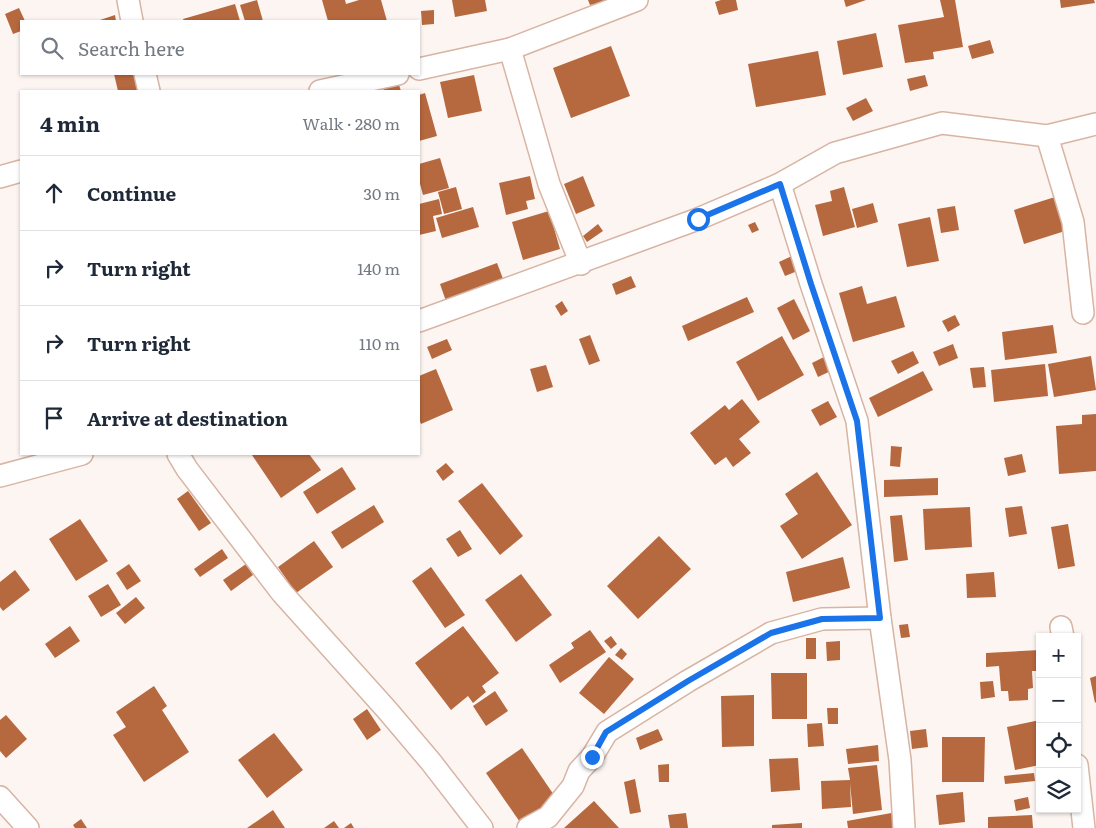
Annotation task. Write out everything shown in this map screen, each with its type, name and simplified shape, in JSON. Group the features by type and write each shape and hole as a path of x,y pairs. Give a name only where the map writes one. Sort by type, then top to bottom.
{"street":[{"path":"128,0 132,20"},
{"path":"420,69 510,49 638,0"},
{"path":"510,49 549,184 580,264"},
{"path":"144,75 149,90"},
{"path":"325,90 393,75"},
{"path":"420,321 580,264 698,219 780,184 835,153 942,123 1047,136 1096,124"},
{"path":"1047,136 1072,222 1083,313"},
{"path":"0,177 20,171"},
{"path":"780,184 857,421 880,618 900,760 904,828"},
{"path":"0,476 78,455"},
{"path":"179,455 187,469 282,593 425,755 482,828"},
{"path":"528,828 548,817 573,786 579,771 592,757 606,732 688,681 771,633 822,619 880,618"},
{"path":"1077,768 1084,828"},
{"path":"0,797 28,828"}],"building":[{"path":"257,0 263,20 245,20 240,5"},
{"path":"322,0 345,0 346,4 359,0 381,0 387,20 328,20"},
{"path":"452,0 485,0 487,11 455,17"},
{"path":"588,0 608,0 608,1 590,5"},
{"path":"736,0 738,10 719,15 715,2"},
{"path":"844,0 866,0 846,7"},
{"path":"940,0 955,0 963,47 933,52 934,59 905,63 898,25 944,17"},
{"path":"1060,0 1094,0 1095,3 1061,8"},
{"path":"235,4 240,20 184,20"},
{"path":"19,8 25,20 20,20 20,31 13,34 5,14"},
{"path":"434,10 434,24 422,25 421,11"},
{"path":"115,15 116,20 100,20"},
{"path":"876,33 883,67 843,75 837,41"},
{"path":"990,40 994,53 972,59 968,46"},
{"path":"611,46 630,96 571,118 553,68"},
{"path":"818,51 826,95 756,107 748,64"},
{"path":"114,75 134,75 138,90 118,90"},
{"path":"474,75 482,111 448,118 440,82"},
{"path":"925,75 928,86 910,91 907,79"},
{"path":"398,82 401,90 384,90 383,87"},
{"path":"425,93 437,136 420,141 420,95"},
{"path":"866,98 873,111 853,121 846,108"},
{"path":"440,158 449,188 423,195 420,184 420,164"},
{"path":"530,176 535,199 526,201 528,209 506,215 499,183"},
{"path":"583,176 595,206 576,214 564,184"},
{"path":"456,187 462,209 444,214 438,192"},
{"path":"844,187 855,227 823,236 815,205 832,201 830,191"},
{"path":"1055,197 1065,231 1024,244 1014,210"},
{"path":"439,199 442,214 433,216 436,231 420,235 420,204"},
{"path":"873,203 878,222 857,228 852,209"},
{"path":"955,206 959,230 941,233 937,209"},
{"path":"473,207 479,227 442,238 436,218"},
{"path":"549,211 560,249 523,260 512,222"},
{"path":"930,217 939,261 907,267 898,224"},
{"path":"755,222 759,230 752,233 748,225"},
{"path":"598,224 603,231 587,242 583,236"},
{"path":"794,255 800,270 785,276 779,262"},
{"path":"497,263 505,284 447,304 440,284"},
{"path":"631,276 636,287 616,295 612,284"},
{"path":"862,286 867,304 896,296 905,327 853,342 839,293"},
{"path":"747,297 754,312 688,341 682,326"},
{"path":"794,299 810,331 793,340 777,308"},
{"path":"562,301 568,311 561,316 555,306"},
{"path":"955,315 960,325 948,332 942,321"},
{"path":"1053,325 1057,353 1005,360 1002,332"},
{"path":"590,335 600,361 589,365 579,339"},
{"path":"782,336 804,375 758,401 736,362"},
{"path":"447,339 452,350 432,359 427,347"},
{"path":"953,344 958,358 939,366 933,352"},
{"path":"913,351 919,363 898,374 891,361"},
{"path":"828,355 835,369 818,377 812,363"},
{"path":"1091,356 1096,390 1054,397 1048,364"},
{"path":"1045,364 1048,396 994,402 991,370"},
{"path":"546,365 553,387 537,392 530,369"},
{"path":"984,367 986,387 973,388 970,368"},
{"path":"436,369 453,410 421,424 420,422 420,376"},
{"path":"923,371 933,390 878,417 869,398"},
{"path":"742,399 760,422 739,439 751,453 733,467 726,457 715,465 690,433 725,405 729,410"},
{"path":"828,401 837,417 820,426 811,410"},
{"path":"1096,414 1096,471 1059,474 1056,426 1082,424 1082,415"},
{"path":"891,446 902,447 900,467 890,466"},
{"path":"1022,454 1026,472 1008,476 1004,458"},
{"path":"252,455 310,455 321,470 281,498"},
{"path":"446,463 454,472 443,481 436,471"},
{"path":"342,467 356,489 317,514 303,492"},
{"path":"817,472 852,525 802,559 780,526 798,514 785,494"},
{"path":"938,478 938,495 884,497 884,480"},
{"path":"482,483 523,536 500,555 458,501"},
{"path":"188,491 211,523 199,531 177,499"},
{"path":"374,505 384,522 342,549 331,532"},
{"path":"1022,506 1027,534 1009,537 1005,508"},
{"path":"970,507 972,547 925,550 923,509"},
{"path":"902,515 908,560 894,562 890,516"},
{"path":"80,519 108,561 76,581 49,539"},
{"path":"1068,524 1075,566 1058,569 1051,527"},
{"path":"460,530 472,549 458,557 446,539"},
{"path":"659,536 691,569 638,619 607,586"},
{"path":"314,541 333,567 296,593 278,567"},
{"path":"222,549 228,558 200,577 194,569"},
{"path":"843,557 850,588 793,602 786,572"},
{"path":"129,564 141,581 127,590 116,573"},
{"path":"246,564 253,575 231,591 223,580"},
{"path":"431,567 465,615 445,628 412,581"},
{"path":"15,570 30,590 3,611 0,607 0,582"},
{"path":"994,572 996,597 967,598 966,574"},
{"path":"521,574 552,615 516,642 485,600"},
{"path":"108,584 121,605 101,617 88,596"},
{"path":"136,597 145,608 125,624 116,613"},
{"path":"908,624 910,637 901,638 899,625"},
{"path":"70,626 80,641 55,658 45,644"},
{"path":"463,626 499,673 482,686 486,692 473,703 468,696 451,710 415,663"},
{"path":"590,630 606,652 560,683 549,665 574,648 571,643"},
{"path":"611,636 617,644 611,649 604,641"},
{"path":"806,638 816,638 816,659 806,659"},
{"path":"840,641 840,660 827,661 826,642"},
{"path":"621,648 627,654 622,660 615,655"},
{"path":"1036,650 1036,671 1032,671 1033,688 1028,689 1028,700 1009,701 1008,691 1001,691 999,666 986,667 986,653"},
{"path":"609,657 634,679 604,714 579,693"},
{"path":"771,673 807,673 807,719 772,719"},
{"path":"1096,676 1096,702 1095,703 1090,678"},
{"path":"993,681 995,697 981,699 980,682"},
{"path":"154,686 167,706 162,710 189,752 144,782 113,735 126,727 116,712"},
{"path":"495,691 508,711 486,726 473,706"},
{"path":"754,695 754,746 722,747 721,696"},
{"path":"827,708 838,708 838,724 828,724"},
{"path":"367,709 381,730 367,740 353,719"},
{"path":"6,715 27,739 6,758 0,751 0,720"},
{"path":"1036,721 1036,766 1015,770 1007,727"},
{"path":"822,723 824,746 808,747 807,724"},
{"path":"658,729 663,740 640,750 636,738"},
{"path":"926,729 928,747 912,749 910,731"},
{"path":"274,733 303,770 267,798 238,760"},
{"path":"942,737 985,737 984,782 942,782"},
{"path":"878,745 879,761 848,764 846,749"},
{"path":"522,748 558,801 522,825 486,773"},
{"path":"798,758 800,790 771,792 769,759"},
{"path":"669,764 669,782 659,782 658,765"},
{"path":"877,765 882,810 853,814 850,783 851,807 822,809 821,781 850,780 848,768"},
{"path":"1034,773 1035,781 1005,784 1004,776"},
{"path":"635,779 641,812 630,814 624,782"},
{"path":"963,792 965,822 939,825 936,795"},
{"path":"1028,797 1030,808 1016,811 1014,800"},
{"path":"594,801 619,828 564,828"},
{"path":"273,810 285,828 247,828"},
{"path":"897,812 900,828 848,828 847,821"},
{"path":"686,813 688,828 670,828 668,815"},
{"path":"1032,815 1033,828 988,828 988,817"},
{"path":"81,819 87,828 75,828 73,825"},
{"path":"334,821 339,828 324,828"},
{"path":"351,823 354,828 344,828"},
{"path":"802,823 802,828 772,828 772,825"}],"route":[{"path":"592,757 606,732 688,681 771,633 822,619 880,618 857,421 780,184 698,219"}]}
